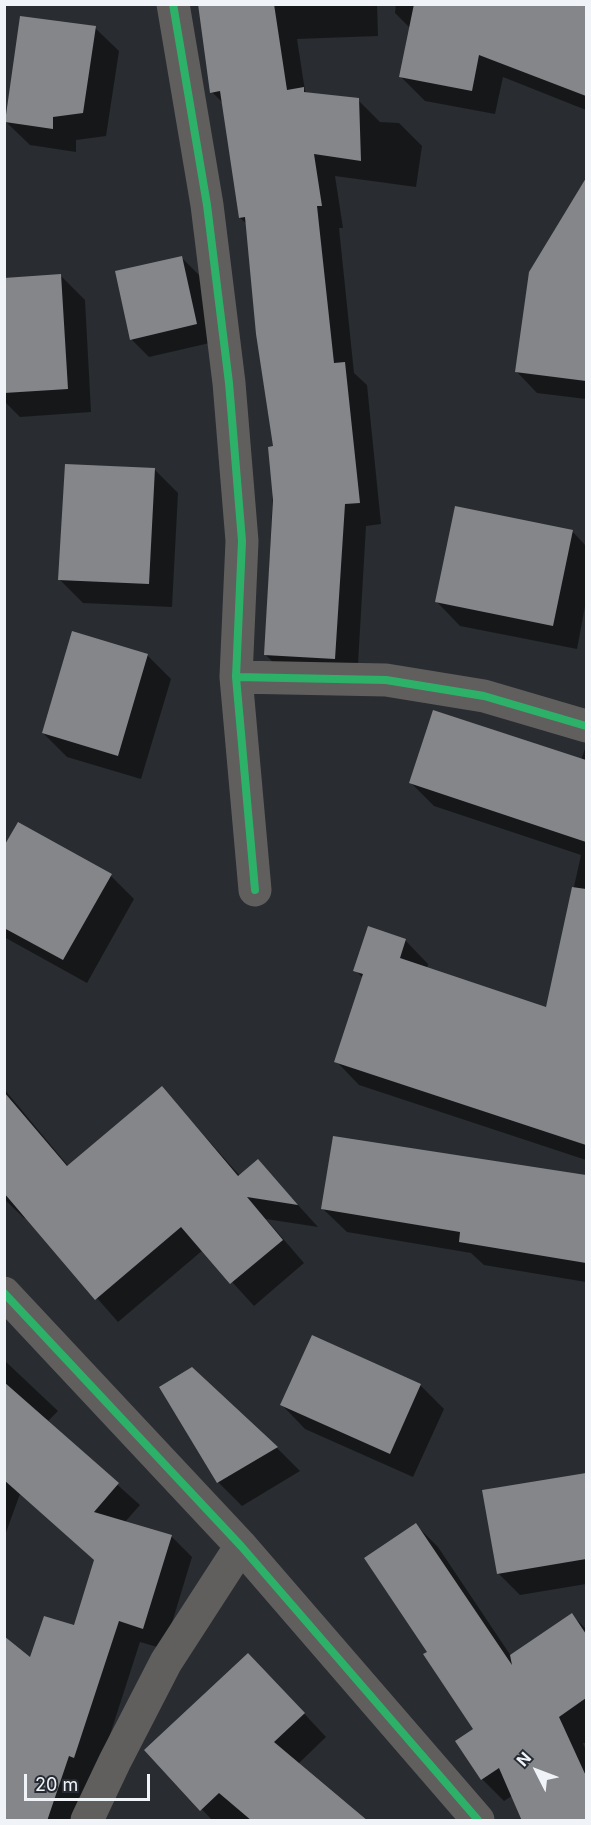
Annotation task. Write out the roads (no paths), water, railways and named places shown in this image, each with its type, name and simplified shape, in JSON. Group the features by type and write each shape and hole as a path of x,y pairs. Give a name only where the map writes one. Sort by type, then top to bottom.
{"street":[{"path":"172,4 207,205 229,383 242,542 236,676 255,890"},
{"path":"236,676 386,680 484,696 586,726"},
{"path":"4,1293 241,1546 478,1821"},
{"path":"87,1821 166,1662 241,1546"}]}
